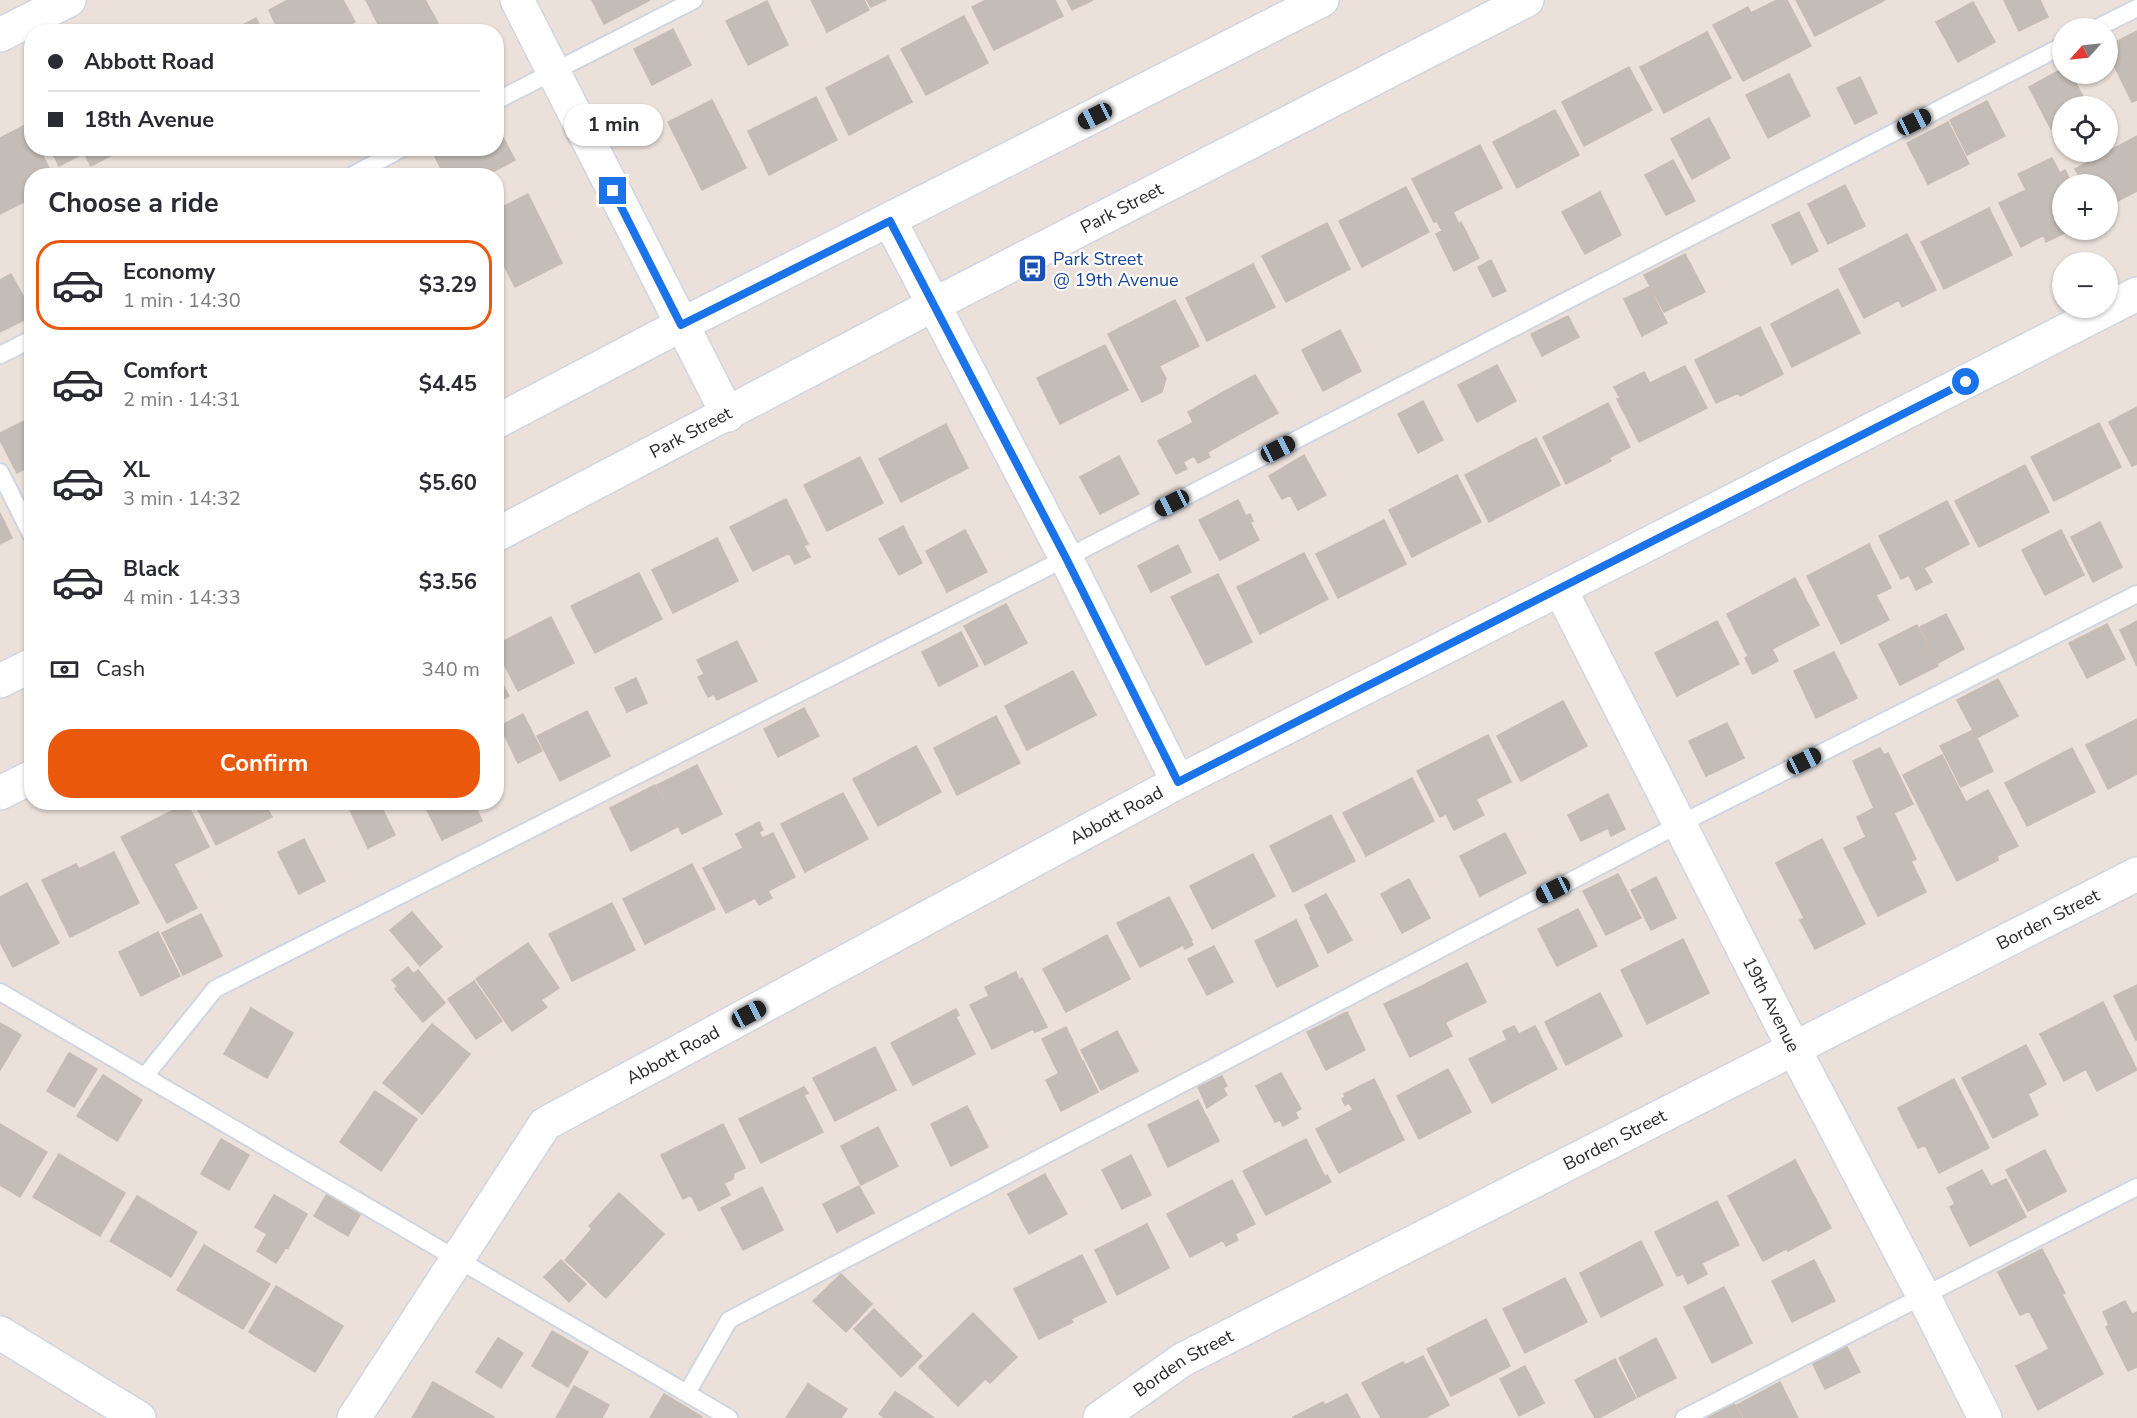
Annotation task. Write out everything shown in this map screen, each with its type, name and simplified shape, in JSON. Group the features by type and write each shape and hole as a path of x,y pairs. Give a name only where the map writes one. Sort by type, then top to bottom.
{"street":[{"path":"0,35 69,0"},
{"path":"517,0 728,415"},
{"path":"504,418 681,325 1322,0"},
{"name":"Park Street","path":"504,531 728,415 933,305 1527,0"},
{"path":"890,221 1066,558 1178,782"},
{"name":"Abbott Road","path":"354,1418 545,1124 1178,782 2137,294"},
{"name":"19th Avenue","path":"1560,589 1985,1418"},
{"path":"0,681 24,669"},
{"path":"0,793 24,781"},
{"name":"Borden Street","path":"1100,1418 1182,1360 1793,1047 2137,874"},
{"path":"0,1333 139,1418"}],"lane":[{"path":"504,97 694,0"},
{"path":"2117,18 2137,8"},
{"path":"145,1076 215,989 1066,558 2052,51"},
{"path":"366,168 388,156"},
{"path":"0,355 24,343"},
{"path":"0,472 24,520"},
{"path":"687,1393 729,1320 1680,824 2137,594"},
{"path":"0,992 729,1418"},
{"path":"1684,1418 2137,1187"}],"building":[{"path":"288,0 343,0 355,22 351,24 275,24 269,10"},
{"path":"366,0 425,0 438,23 436,24 378,24"},
{"path":"592,0 650,0 604,24"},
{"path":"811,0 864,0 869,10 827,32"},
{"path":"867,0 886,0 871,7"},
{"path":"986,0 1055,0 1063,16 994,50 972,7"},
{"path":"1067,0 1093,0 1072,10"},
{"path":"1777,0 1787,0 1811,46 1743,81 1713,25 1748,7 1751,13"},
{"path":"1796,0 1885,0 1815,36"},
{"path":"2004,0 2040,0 2048,17 2019,31"},
{"path":"767,1 788,45 748,65 726,21"},
{"path":"1973,2 1995,42 1958,62 1936,22"},
{"path":"964,16 988,63 926,95 901,49"},
{"path":"256,18 259,24 244,24"},
{"path":"673,29 691,65 652,85 634,49"},
{"path":"2137,31 2137,100 2132,102 2118,73 2118,41"},
{"path":"1707,32 1731,78 1664,113 1640,67"},
{"path":"888,56 912,102 849,135 826,88"},
{"path":"1629,67 1652,110 1584,146 1562,102"},
{"path":"1789,74 1810,116 1768,138 1746,95"},
{"path":"2052,74 2052,84 2076,84 2083,96 2052,96 2051,129 2029,87"},
{"path":"1860,77 1877,113 1855,124 1837,88"},
{"path":"816,97 837,140 769,175 748,131"},
{"path":"712,100 746,168 702,190 668,122"},
{"path":"1987,101 2005,136 1967,155 1950,120"},
{"path":"1555,110 1579,155 1517,188 1493,142"},
{"path":"1709,118 1730,158 1692,179 1671,139"},
{"path":"1948,122 1969,164 1928,184 1907,143"},
{"path":"24,126 24,156 43,156 49,168 24,168 24,202 0,214 0,138"},
{"path":"2137,136 2137,191 2118,201 2118,174 2078,174 2075,169 2088,162 2118,162 2118,146"},
{"path":"504,139 515,160 500,168 441,168 435,157 504,156"},
{"path":"1480,145 1502,188 1453,212 1459,224 1461,222 1479,258 1454,271 1436,234 1442,231 1437,221 1434,222 1412,179"},
{"path":"54,156 78,156 59,166"},
{"path":"86,156 110,156 91,166"},
{"path":"2052,158 2052,162 2060,173 2065,170 2067,174 2052,174 2052,239 2046,242 2044,235 2021,247 1999,203 2026,190 2018,174"},
{"path":"1673,160 1695,201 1666,215 1645,175"},
{"path":"1845,185 1865,226 1828,244 1808,204"},
{"path":"1406,187 1429,232 1362,267 1339,221"},
{"path":"1600,192 1621,235 1585,254 1562,212"},
{"path":"528,194 562,263 515,287 504,265 504,206"},
{"path":"1989,208 2012,255 1944,289 1921,242"},
{"path":"1799,212 1818,251 1792,264 1772,225"},
{"path":"1327,223 1350,269 1286,302 1262,256"},
{"path":"1907,234 1936,290 1902,307 1899,300 1864,318 1839,269"},
{"path":"1685,254 1705,292 1664,312 1644,275"},
{"path":"1491,260 1506,291 1493,297 1478,267"},
{"path":"1253,264 1275,307 1207,341 1186,298"},
{"path":"11,274 24,298 24,320 0,332 0,280"},
{"path":"1649,287 1667,323 1642,336 1624,299"},
{"path":"1838,289 1860,333 1792,367 1771,324"},
{"path":"1175,300 1199,346 1159,366 1166,378 1162,392 1142,402 1108,334"},
{"path":"1568,316 1579,337 1542,356 1531,334"},
{"path":"1760,327 1783,374 1740,396 1738,393 1716,403 1695,360"},
{"path":"1340,330 1361,371 1323,391 1302,350"},
{"path":"1105,345 1128,390 1060,424 1037,378"},
{"path":"1497,365 1516,401 1477,422 1458,385"},
{"path":"1685,366 1707,408 1639,442 1617,399 1620,398 1614,387 1644,372 1650,383"},
{"path":"1255,375 1278,413 1247,430 1225,391"},
{"path":"1225,391 1247,430 1208,452 1188,412"},
{"path":"1423,401 1443,440 1418,453 1398,414"},
{"path":"1608,403 1630,447 1609,458 1611,461 1566,484 1543,437"},
{"path":"2137,407 2137,464 2132,466 2109,422"},
{"path":"24,421 24,469 17,473 0,440 0,433"},
{"path":"1192,423 1210,457 1198,463 1194,456 1183,462 1187,469 1176,474 1158,441"},
{"path":"2099,423 2121,467 2054,501 2031,457"},
{"path":"946,424 968,468 901,502 879,459"},
{"path":"1536,438 1560,485 1489,522 1465,475"},
{"path":"1304,455 1326,495 1298,510 1290,495 1282,499 1269,476"},
{"path":"1119,456 1139,494 1100,514 1080,477"},
{"path":"860,457 883,503 827,531 804,485"},
{"path":"2025,465 2049,512 1979,547 1955,501"},
{"path":"1457,475 1481,522 1412,557 1389,510"},
{"path":"786,499 808,544 804,546 810,557 795,564 789,553 753,571 730,527"},
{"path":"1238,500 1246,516 1250,514 1253,521 1250,522 1259,540 1220,560 1199,520"},
{"path":"1947,501 1969,544 1924,568 1932,582 1916,590 1909,575 1901,579 1879,536"},
{"path":"0,513 12,538 0,544"},
{"path":"1384,520 1406,564 1338,598 1316,554"},
{"path":"2100,522 2122,567 2093,582 2071,537"},
{"path":"903,526 922,563 899,575 879,539"},
{"path":"965,530 987,572 947,592 926,551"},
{"path":"2061,530 2084,575 2045,595 2022,550"},
{"path":"717,538 738,581 673,613 652,570"},
{"path":"1869,544 1891,588 1876,595 1889,620 1841,644 1807,576"},
{"path":"1178,545 1191,572 1151,592 1138,566"},
{"path":"1304,553 1328,599 1260,634 1237,587"},
{"path":"639,573 662,619 595,653 571,606"},
{"path":"1218,574 1252,642 1206,665 1171,597"},
{"path":"1795,578 1819,625 1772,649 1778,661 1753,674 1745,658 1748,656 1727,614"},
{"path":"1006,604 1027,643 985,665 964,626"},
{"path":"1946,614 1964,649 1938,663 1920,627"},
{"path":"551,617 574,663 518,691 504,664 504,641"},
{"path":"1717,621 1739,664 1677,696 1655,653"},
{"path":"2137,621 2137,666 2120,630"},
{"path":"2107,624 2125,659 2087,678 2069,643"},
{"path":"1917,625 1938,666 1900,685 1879,644"},
{"path":"961,632 978,666 939,686 922,652"},
{"path":"737,641 757,681 717,700 714,694 708,697 698,677 704,674 697,660"},
{"path":"1834,652 1857,698 1816,718 1794,671"},
{"path":"1073,671 1096,715 1027,750 1005,706"},
{"path":"636,678 647,703 627,712 615,688"},
{"path":"1998,679 2018,716 1977,738 1957,700"},
{"path":"504,687 509,696 504,699"},
{"path":"1563,701 1587,746 1521,781 1497,736"},
{"path":"804,708 819,736 778,757 764,729"},
{"path":"587,711 610,756 560,781 537,736"},
{"path":"523,714 542,751 518,763 504,734 504,724"},
{"path":"996,716 1020,763 957,795 934,748"},
{"path":"2137,719 2137,774 2108,789 2086,745"},
{"path":"1727,723 1744,758 1706,776 1689,741"},
{"path":"1973,730 1993,771 1961,787 1940,746"},
{"path":"1488,735 1511,782 1476,799 1484,815 1454,830 1446,814 1440,817 1417,771"},
{"path":"916,746 941,792 878,826 853,779"},
{"path":"1880,748 1884,755 1888,753 1913,804 1894,813 1916,859 1911,861 1926,892 1878,916 1844,848 1866,837 1857,817 1874,808 1853,761"},
{"path":"2072,748 2095,792 2027,826 2005,783"},
{"path":"1942,755 1966,802 1988,790 2018,846 1997,856 1998,860 1957,881 1903,775"},
{"path":"697,765 722,814 682,834 657,785"},
{"path":"1412,778 1434,821 1366,856 1343,813"},
{"path":"655,785 677,827 631,851 610,808"},
{"path":"843,793 868,839 805,872 781,824"},
{"path":"1608,794 1625,829 1611,836 1608,828 1581,841 1568,815"},
{"path":"173,810 190,810 209,847 174,864 197,908 167,923 121,837"},
{"path":"198,810 268,810 272,817 216,845"},
{"path":"350,810 383,810 395,835 368,848"},
{"path":"427,810 477,810 482,821 442,840"},
{"path":"1331,815 1355,861 1293,892 1270,846"},
{"path":"759,822 763,830 759,832 762,838 773,833 795,877 768,891 772,898 759,905 755,898 726,913 703,868 743,848 736,834"},
{"path":"1505,833 1526,873 1480,896 1460,856"},
{"path":"304,839 325,881 299,894 278,852"},
{"path":"1822,839 1865,924 1815,949 1800,920 1804,918 1776,863"},
{"path":"114,852 139,903 70,937 42,880 76,864 79,869"},
{"path":"1253,854 1275,896 1212,929 1190,886"},
{"path":"692,864 715,909 645,944 623,899"},
{"path":"1618,874 1641,918 1606,935 1583,891"},
{"path":"1656,877 1676,918 1651,930 1631,890"},
{"path":"1409,879 1430,918 1402,933 1381,894"},
{"path":"27,883 59,943 13,967 0,942 0,897"},
{"path":"1326,894 1352,940 1328,953 1305,905"},
{"path":"1169,897 1193,945 1185,949 1183,945 1140,967 1117,923"},
{"path":"612,903 635,950 572,981 549,934"},
{"path":"1578,909 1597,946 1557,966 1538,929"},
{"path":"412,912 442,947 420,966 390,930"},
{"path":"201,914 222,956 183,975 162,933"},
{"path":"1296,920 1318,966 1277,987 1255,941"},
{"path":"158,932 180,976 141,996 119,952"},
{"path":"1107,935 1130,979 1066,1012 1043,969"},
{"path":"1683,939 1709,993 1647,1024 1621,970"},
{"path":"528,943 559,988 541,1000 547,1007 512,1031 476,979"},
{"path":"1214,946 1233,982 1207,995 1188,959"},
{"path":"1467,963 1486,1002 1446,1022 1427,983"},
{"path":"408,967 413,974 418,970 445,1003 423,1022 395,989 398,987 392,980"},
{"path":"1016,972 1019,980 1022,978 1047,1027 1035,1032 1033,1029 992,1049 970,1005 989,996 985,987"},
{"path":"474,981 502,1021 476,1039 448,999"},
{"path":"1426,984 1452,1036 1410,1057 1384,1004"},
{"path":"2137,985 2137,1040 2136,1040 2114,996"},
{"path":"1600,993 1622,1036 1566,1065 1545,1022"},
{"path":"2103,1002 2137,1070 2097,1091 2086,1069 2064,1081 2040,1034"},
{"path":"251,1008 293,1033 267,1078 224,1054"},
{"path":"956,1009 959,1015 956,1017 975,1054 913,1085 891,1043"},
{"path":"1347,1012 1365,1050 1326,1070 1307,1032"},
{"path":"0,1023 21,1035 0,1070"},
{"path":"432,1024 470,1054 422,1114 383,1083"},
{"path":"1514,1026 1519,1034 1535,1026 1557,1069 1492,1103 1469,1059 1507,1040 1503,1031"},
{"path":"1066,1027 1082,1061 1058,1072 1042,1039"},
{"path":"1117,1031 1138,1071 1101,1090 1081,1050"},
{"path":"2026,1045 2046,1084 2028,1094 2038,1115 1993,1138 1962,1078"},
{"path":"875,1047 896,1090 835,1121 813,1078"},
{"path":"69,1053 97,1069 74,1107 47,1091"},
{"path":"1083,1061 1098,1092 1061,1111 1046,1080"},
{"path":"1448,1069 1471,1112 1419,1139 1397,1096"},
{"path":"1281,1073 1301,1109 1295,1112 1298,1118 1283,1126 1280,1120 1275,1122 1256,1086"},
{"path":"103,1075 142,1100 117,1141 77,1116"},
{"path":"1222,1076 1227,1086 1223,1088 1227,1095 1207,1108 1198,1087"},
{"path":"1374,1079 1404,1140 1339,1173 1316,1129 1353,1110 1349,1103 1345,1105 1342,1099 1345,1097 1344,1094"},
{"path":"1954,1079 1989,1148 1939,1173 1925,1145 1918,1148 1898,1108"},
{"path":"804,1087 808,1093 804,1095 823,1132 761,1163 739,1119"},
{"path":"375,1091 417,1119 381,1171 340,1142"},
{"path":"1198,1100 1219,1141 1168,1167 1148,1125"},
{"path":"967,1106 988,1147 951,1166 931,1124"},
{"path":"0,1124 47,1152 20,1197 0,1185"},
{"path":"723,1124 745,1168 734,1173 733,1179 724,1183 730,1195 699,1211 691,1195 683,1199 661,1155"},
{"path":"878,1127 898,1166 861,1185 841,1146"},
{"path":"221,1139 249,1155 229,1190 201,1174"},
{"path":"1306,1139 1325,1177 1327,1175 1331,1182 1266,1215 1243,1171"},
{"path":"2045,1150 2066,1191 2028,1211 2006,1170"},
{"path":"59,1154 125,1193 100,1236 33,1197"},
{"path":"1131,1155 1151,1195 1122,1209 1102,1170"},
{"path":"1795,1160 1831,1228 1788,1251 1786,1249 1763,1261 1728,1196"},
{"path":"1982,1170 1991,1186 2006,1179 2026,1217 1970,1246 1950,1207 1955,1204 1947,1188"},
{"path":"1045,1174 1067,1214 1029,1234 1008,1194"},
{"path":"1232,1180 1255,1224 1235,1234 1238,1240 1226,1246 1223,1240 1190,1257 1167,1214"},
{"path":"859,1186 874,1213 837,1232 823,1204"},
{"path":"762,1187 783,1230 743,1250 721,1208"},
{"path":"619,1193 664,1234 606,1298 565,1260 592,1229 589,1226"},
{"path":"327,1194 361,1213 348,1236 314,1216"},
{"path":"274,1195 307,1214 288,1248 286,1247 276,1263 257,1251 267,1234 255,1227"},
{"path":"137,1196 197,1232 171,1277 110,1241"},
{"path":"1717,1201 1739,1245 1702,1263 1707,1274 1688,1284 1683,1274 1677,1276 1655,1232"},
{"path":"1147,1224 1169,1268 1117,1295 1095,1250"},
{"path":"1641,1241 1663,1285 1601,1317 1580,1273"},
{"path":"204,1245 270,1284 243,1329 177,1290"},
{"path":"2042,1249 2103,1374 2038,1410 2016,1366 2049,1349 2029,1311 2020,1315 1998,1272"},
{"path":"1082,1255 1106,1302 1071,1319 1073,1322 1039,1339 1014,1289"},
{"path":"561,1260 586,1284 569,1302 544,1277"},
{"path":"1814,1260 1835,1301 1792,1322 1772,1281"},
{"path":"841,1274 872,1304 846,1332 813,1301"},
{"path":"1565,1278 1587,1322 1525,1353 1503,1309"},
{"path":"276,1286 343,1326 315,1372 249,1332"},
{"path":"1724,1287 1752,1343 1712,1363 1684,1307"},
{"path":"2125,1301 2132,1314 2137,1312 2137,1367 2128,1371 2106,1327 2109,1325 2103,1312"},
{"path":"874,1309 922,1356 901,1377 854,1329"},
{"path":"973,1313 1017,1357 990,1383 985,1379 958,1406 919,1367"},
{"path":"1486,1319 1510,1366 1451,1396 1427,1349"},
{"path":"552,1331 588,1352 568,1387 532,1366"},
{"path":"498,1338 523,1353 501,1388 476,1372"},
{"path":"1656,1338 1676,1378 1638,1397 1619,1358"},
{"path":"1846,1345 1860,1372 1825,1389 1812,1362"},
{"path":"1423,1356 1449,1405 1425,1418 1381,1418 1362,1383 1403,1362 1405,1365"},
{"path":"1615,1359 1636,1398 1595,1418 1575,1380"},
{"path":"1525,1366 1544,1403 1519,1416 1500,1379"},
{"path":"433,1382 494,1417 412,1418"},
{"path":"1780,1382 1798,1418 1744,1418 1737,1405"},
{"path":"808,1384 847,1409 841,1418 786,1418"},
{"path":"574,1386 609,1405 602,1418 556,1418"},
{"path":"895,1392 934,1418 885,1418 879,1414"},
{"path":"664,1394 702,1417 650,1418"},
{"path":"1347,1394 1360,1418 1292,1418 1323,1402 1325,1405"},
{"path":"1734,1403 1742,1418 1705,1418"}],"place":[{"name":"Park Street @ 19th Avenue","path":"1032,269"}],"route":[{"path":"613,191 681,325 890,221 1066,558 1178,782 1966,382"}]}
